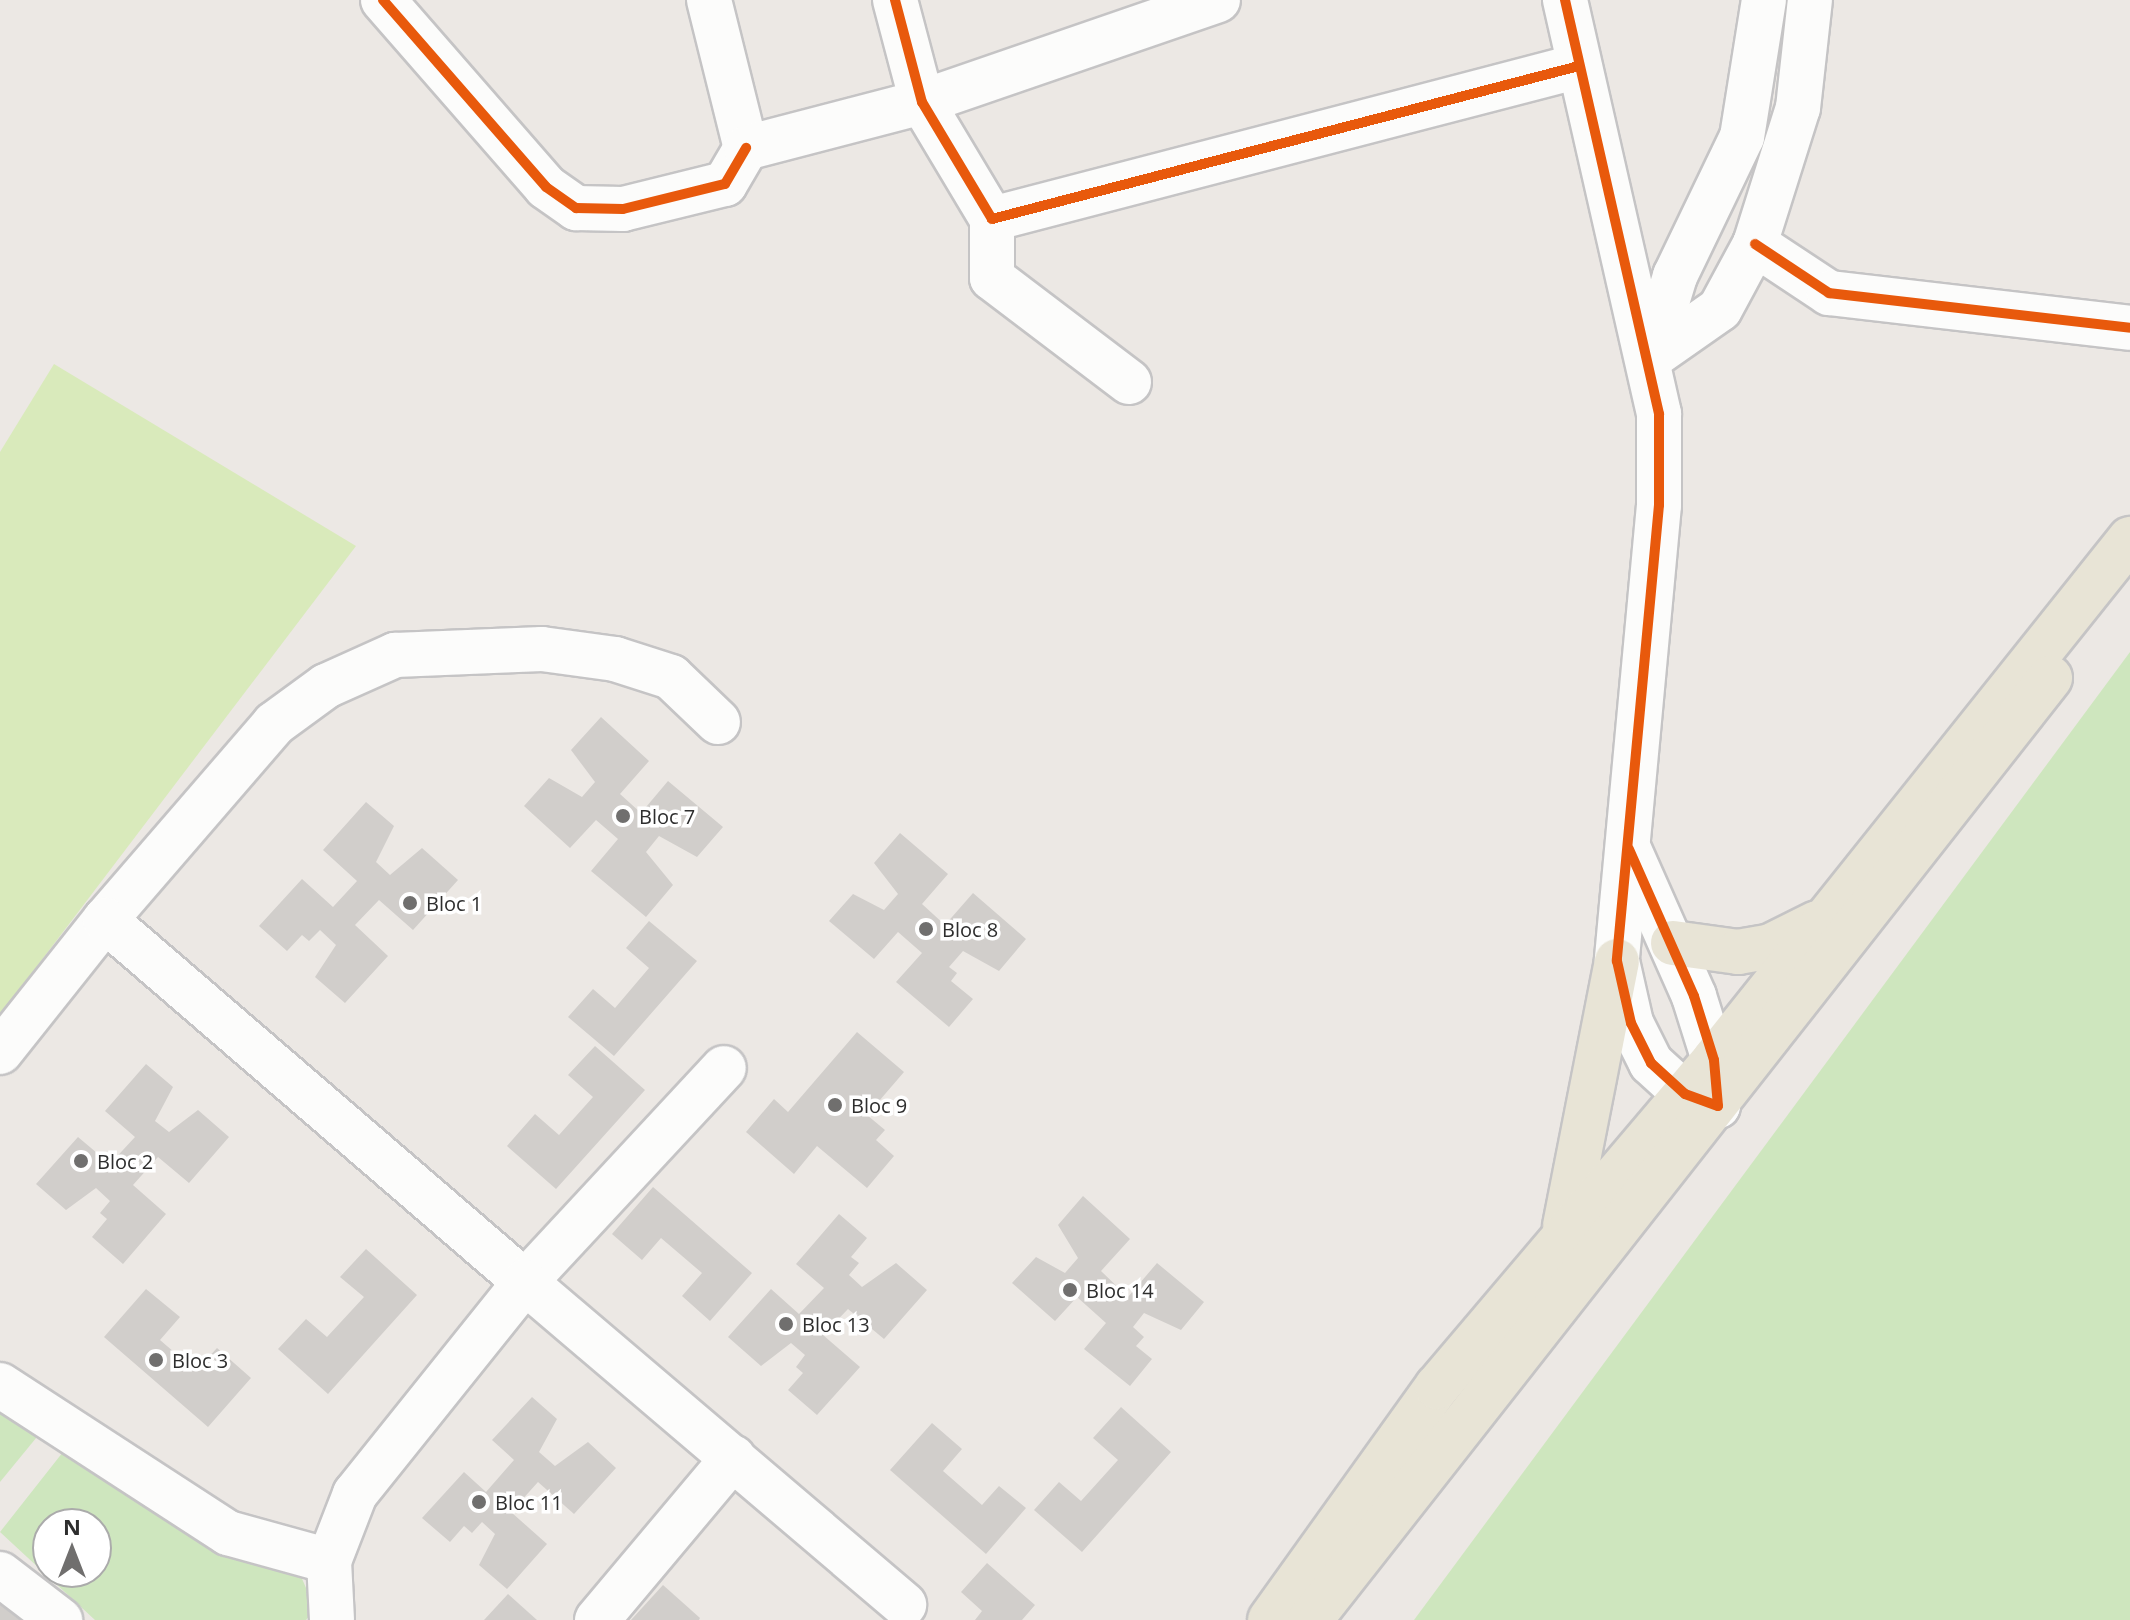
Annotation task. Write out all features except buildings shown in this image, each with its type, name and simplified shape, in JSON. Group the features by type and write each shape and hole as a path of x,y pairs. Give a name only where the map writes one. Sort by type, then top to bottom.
{"main road":[{"path":"1270,1620 1437,1387 1564,1230 1702,1100 1714,1060 2130,539"},
{"path":"1310,1620 1702,1100 1953,810 2130,566"},
{"path":"1673,943 1738,952 1771,946 1828,915"},
{"path":"1564,1230 1617,961"}],"street":[{"path":"383,0 546,187 576,208 623,209 725,184 746,148 709,0"},
{"path":"895,0 922,102 992,219 992,278 1129,382"},
{"path":"746,148 922,102 1218,0"},
{"path":"1565,0 1650,358 1659,505 1617,961 1640,1044 1702,1100"},
{"path":"1650,358 1675,276 1742,137 1764,0"},
{"path":"1650,358 1720,309 1755,244 1798,108 1810,0"},
{"path":"992,219 1579,66"},
{"path":"1755,244 1829,293 2130,328"},
{"path":"0,1052 105,920 274,724 326,686 395,655 542,649 615,659 671,677 718,722"},
{"path":"1629,849 1673,943 1714,1060"},
{"path":"105,920 904,1605"},
{"path":"332,1620 329,1561 355,1494 525,1282 724,1068"},
{"path":"0,1385 228,1533 329,1561"},
{"path":"597,1620 733,1458"},
{"path":"0,1574 60,1620"}],"green space":[{"path":"54,364 356,546 0,1015 0,452"},
{"path":"2130,652 2130,1620 1414,1620"},
{"path":"0,1404 41,1432 0,1482"},
{"path":"63,1452 300,1574 315,1609 306,1620 95,1620 60,1588 112,1588 112,1508 32,1508 32,1562 0,1532"}],"cycle path":[{"path":"383,0 546,187 576,208 623,209 725,184 746,148"},
{"path":"895,0 922,102 992,219 1579,66"},
{"path":"1565,0 1659,414 1659,505 1617,961 1631,1023 1651,1063 1685,1094 1718,1106 1714,1060 1694,996 1629,849"},
{"path":"1755,244 1829,293 2130,328"}],"place":[{"name":"Bloc 7","path":"623,816"},
{"name":"Bloc 1","path":"410,903"},
{"name":"Bloc 8","path":"926,929"},
{"name":"Bloc 9","path":"835,1105"},
{"name":"Bloc 2","path":"81,1161"},
{"name":"Bloc 14","path":"1070,1290"},
{"name":"Bloc 13","path":"786,1324"},
{"name":"Bloc 3","path":"156,1360"},
{"name":"Bloc 11","path":"479,1502"}]}
